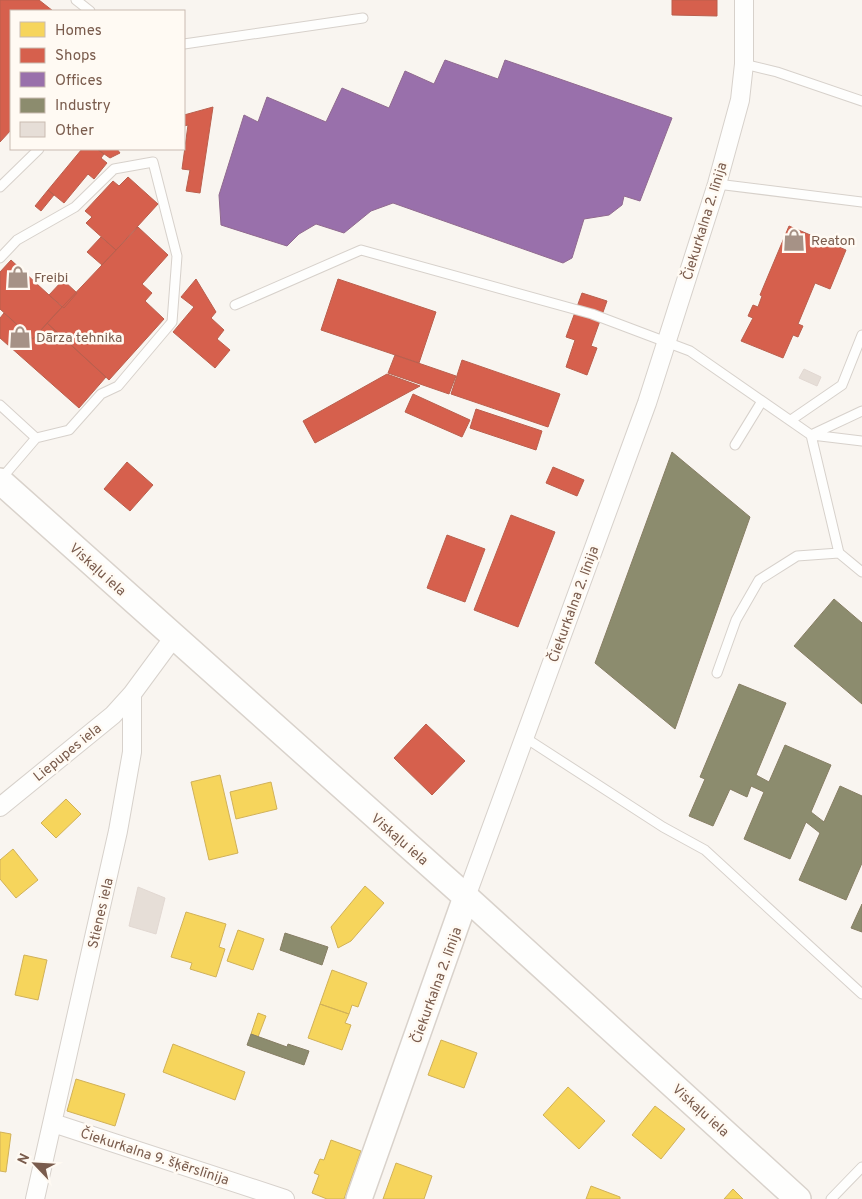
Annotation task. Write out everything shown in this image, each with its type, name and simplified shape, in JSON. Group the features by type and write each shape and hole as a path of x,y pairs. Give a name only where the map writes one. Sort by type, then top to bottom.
{"street":[{"name":"Čiekurkalna 2. līnija","path":"359,1199 466,897 647,403 716,184 740,100 744,64 744,0"},
{"name":"Viskaļu iela","path":"0,481 466,897 798,1199"},
{"path":"132,694 174,637"},
{"name":"Liepupes iela","path":"0,807 113,715 132,694"},
{"name":"Stienes iela","path":"35,1199 120,822 132,752 132,694"},
{"name":"Čiekurkalna 9. šķērslīnija","path":"53,1123 285,1199"}],"lane":[{"path":"76,0 89,10"},
{"path":"185,44 363,18"},
{"path":"744,64 777,72 862,101"},
{"path":"0,187 37,150"},
{"path":"0,258 16,240 75,206 114,169 153,162 177,256 172,322 118,386 101,394 69,430 36,438 0,481"},
{"path":"716,184 862,202"},
{"path":"235,305 360,250 592,314 690,352 811,435 862,441"},
{"path":"791,420 842,385 862,334"},
{"path":"735,445 762,400"},
{"path":"0,405 36,438"},
{"path":"811,435 862,411"},
{"path":"811,435 839,553 862,572"},
{"path":"717,673 736,620 760,580 797,556 839,553"},
{"path":"524,737 663,827 705,850 862,994"},
{"path":"831,1199 862,1166"}],"building: Homes":[{"path":"220,775 238,853 209,860 191,782"},
{"path":"271,782 277,809 236,819 230,792"},
{"path":"66,799 81,814 56,838 41,823"},
{"path":"13,849 38,880 16,898 0,879 0,860"},
{"path":"365,886 384,903 351,941 338,948 331,927"},
{"path":"186,912 226,924 219,947 225,949 216,977 190,969 192,963 171,957"},
{"path":"238,930 264,939 253,970 227,961"},
{"path":"24,955 47,960 38,1000 15,995"},
{"path":"332,970 367,983 358,1007 352,1005 349,1014 320,1004"},
{"path":"320,1004 349,1014 345,1023 351,1025 342,1050 308,1038"},
{"path":"258,1013 266,1016 258,1037 251,1034"},
{"path":"441,1040 477,1053 464,1088 428,1075"},
{"path":"173,1044 245,1072 235,1100 163,1072"},
{"path":"76,1079 125,1094 115,1126 67,1111"},
{"path":"568,1087 605,1121 579,1149 543,1115"},
{"path":"655,1106 685,1129 661,1159 632,1135"},
{"path":"0,1132 11,1134 6,1172 0,1171"},
{"path":"331,1140 361,1151 344,1199 327,1199 312,1193 319,1175 314,1173 320,1159 324,1160"},
{"path":"396,1163 432,1176 424,1199 383,1199"},
{"path":"591,1186 620,1197 620,1199 586,1199"},
{"path":"733,1189 743,1199 724,1199"}],"building: Shops":[{"path":"0,0 39,0 52,10 10,10 10,131 0,142"},
{"path":"672,0 717,0 717,16 672,15"},
{"path":"213,107 200,193 186,191 190,170 182,169 188,125 185,126 185,115"},
{"path":"81,150 98,150 104,154 101,158 107,163 94,179 88,174 64,203 48,190"},
{"path":"98,150 118,150 120,153 110,158"},
{"path":"128,177 158,204 116,250 86,223 92,217 85,211 113,181 119,186"},
{"path":"48,190 54,195 41,211 35,206"},
{"path":"789,226 846,250 830,289 815,283 798,324 803,326 798,337 793,335 783,358 741,341 753,318 748,316 753,305 758,307 762,296 760,295"},
{"path":"138,227 168,255 142,284 152,293 145,301 164,319 109,380 47,323"},
{"path":"101,237 116,250 102,265 87,252"},
{"path":"11,260 62,307 33,339 0,309 0,272"},
{"path":"196,279 216,312 211,318 224,330 217,339 230,350 215,368 173,332 194,307 181,297"},
{"path":"338,279 436,312 419,363 321,330"},
{"path":"63,280 77,293 64,308 49,295"},
{"path":"582,293 607,301 591,346 597,348 587,375 566,367 575,340 566,337"},
{"path":"4,313 33,339 47,323 106,377 79,408 0,338 0,318"},
{"path":"395,355 456,376 449,394 388,373"},
{"path":"462,360 560,394 548,427 451,394"},
{"path":"387,374 420,386 315,443 303,421"},
{"path":"413,394 470,420 462,437 405,412"},
{"path":"476,409 542,431 536,450 470,428"},
{"path":"127,462 153,485 130,511 104,489"},
{"path":"553,467 584,480 577,496 546,483"},
{"path":"511,515 555,532 518,627 474,610"},
{"path":"447,535 485,549 465,602 427,588"},
{"path":"426,724 465,761 432,795 394,758"}],"building: Offices":[{"path":"445,60 498,79 505,60 672,118 640,201 624,196 622,205 609,215 584,219 572,258 563,263 393,203 371,211 344,233 316,224 299,234 287,246 221,225 219,195 244,115 258,122 267,97 326,122 342,88 389,108 405,71 434,84"}],"building: Industry":[{"path":"672,452 750,517 675,729 595,663"},
{"path":"834,599 862,623 862,704 794,646"},
{"path":"739,684 786,703 756,775 769,782 785,745 831,765 811,812 824,822 840,786 862,796 862,863 846,900 799,880 820,833 806,822 790,859 744,839 764,792 751,786 747,797 730,789 713,826 689,816 705,779 700,777"},
{"path":"862,904 862,932 851,928"},
{"path":"285,933 328,947 322,965 280,950"},
{"path":"251,1034 287,1047 288,1044 309,1051 304,1065 247,1045"}],"building: Other":[{"path":"804,369 821,377 817,386 799,378"},
{"path":"138,887 165,898 156,934 129,926"}],"place":[{"name":"Reaton","path":"794,240"},
{"name":"Freibi","path":"18,277"},
{"name":"Dārza tehnika","path":"20,337"}]}
